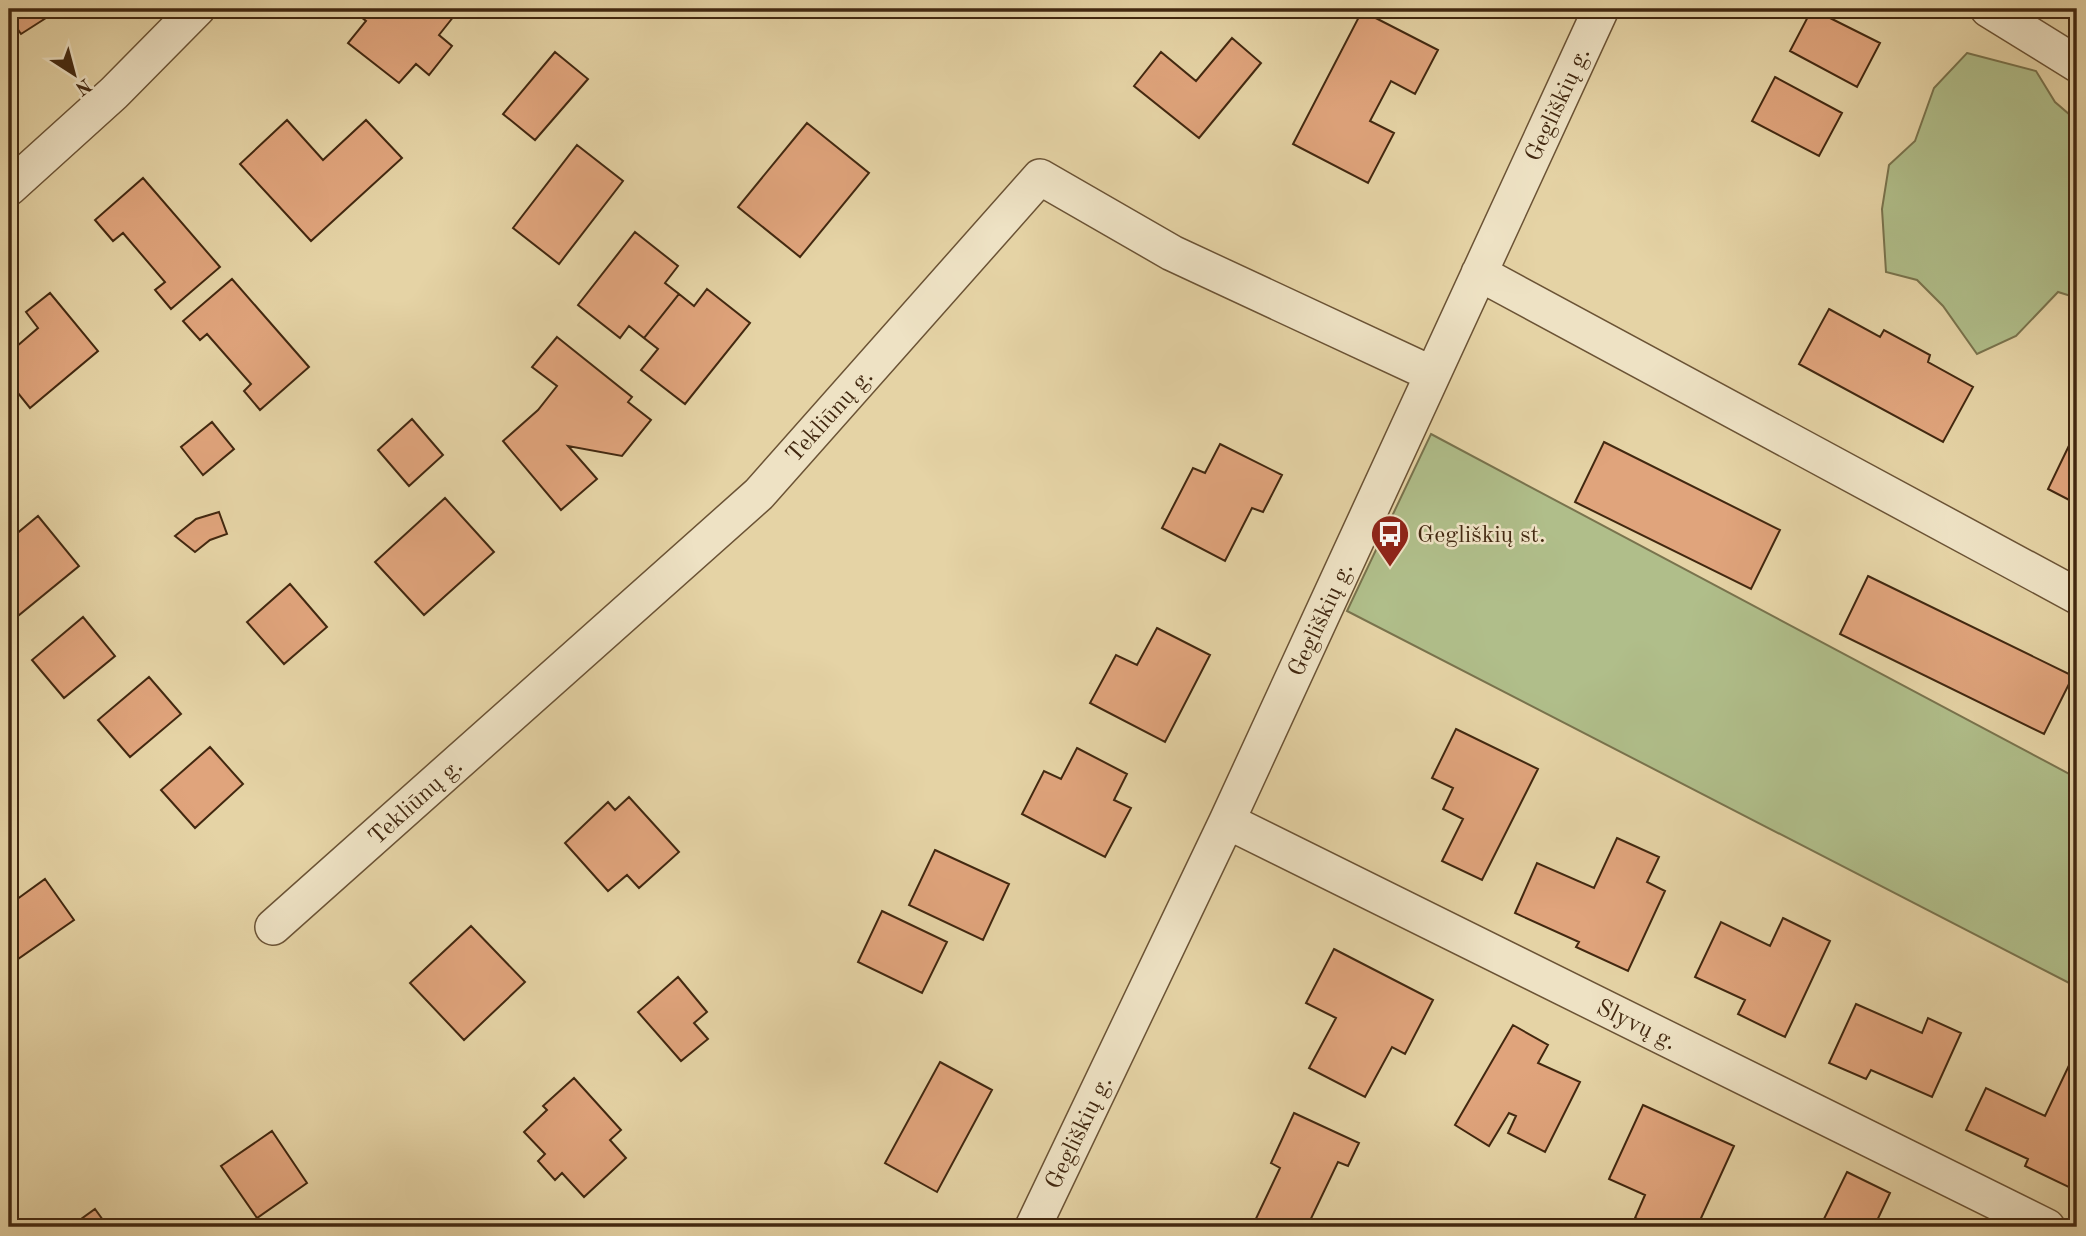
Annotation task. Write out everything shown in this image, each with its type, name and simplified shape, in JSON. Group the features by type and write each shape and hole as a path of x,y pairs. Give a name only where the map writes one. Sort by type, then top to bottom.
{"street":[{"path":"9,188 114,93 197,9"},
{"name":"Gegliškių g.","path":"1032,1227 1227,821 1601,9"},
{"path":"1988,9 2077,64"},
{"name":"Tekliūnų g.","path":"273,927 759,494 1040,177 1172,253 1432,374"},
{"path":"1479,273 2077,596"},
{"name":"Slyvų g.","path":"1227,821 2047,1227"}],"green space":[{"path":"1967,53 2036,71 2055,102 2077,121 2077,298 2058,292 2016,336 1977,354 1943,306 1917,280 1886,272 1882,209 1889,165 1915,141 1934,88"},
{"path":"1431,434 2077,778 2077,987 1347,611"}],"building":[{"path":"9,9 60,9 21,34 9,16"},
{"path":"351,9 445,9 454,16 439,35 452,46 429,75 416,64 399,83 348,43 366,21"},
{"path":"1812,9 1880,43 1857,87 1790,51"},
{"path":"1362,11 1438,50 1415,94 1391,81 1370,121 1394,133 1368,183 1293,144"},
{"path":"1232,38 1261,63 1199,138 1134,86 1161,52 1196,81"},
{"path":"555,52 588,79 535,140 503,114"},
{"path":"1775,77 1842,113 1819,156 1752,121"},
{"path":"287,120 323,160 366,120 402,158 311,241 240,164"},
{"path":"807,123 869,173 800,257 738,207"},
{"path":"577,145 623,181 559,264 513,228"},
{"path":"143,178 220,267 171,309 155,290 165,282 123,233 113,241 95,220"},
{"path":"635,232 678,266 665,283 679,294 644,338 629,326 620,338 578,305"},
{"path":"232,279 309,367 260,410 244,391 251,384 207,334 200,340 183,321"},
{"path":"707,289 750,323 685,404 641,370 658,349 644,338 679,294 694,306"},
{"path":"50,293 98,351 30,408 9,382 9,353 38,328 26,312"},
{"path":"1829,309 1880,337 1884,330 1930,355 1928,362 1973,387 1943,442 1799,364"},
{"path":"557,337 632,397 628,402 651,420 622,456 568,446 597,479 561,510 503,441 538,410 557,386 532,367"},
{"path":"412,419 443,455 409,486 378,450"},
{"path":"212,422 234,449 203,475 181,447"},
{"path":"2077,429 2077,504 2048,489"},
{"path":"1604,442 1780,530 1751,589 1575,502"},
{"path":"1220,444 1282,475 1263,512 1252,508 1225,561 1162,528 1193,468 1205,473"},
{"path":"445,498 494,552 424,615 375,562"},
{"path":"219,512 227,534 210,540 195,552 175,536 196,519"},
{"path":"38,516 79,566 13,620 9,615 9,540"},
{"path":"1868,576 2073,676 2044,734 1840,634"},
{"path":"290,584 327,627 284,664 247,622"},
{"path":"83,617 115,656 64,698 32,660"},
{"path":"1157,628 1210,655 1165,742 1090,703 1116,655 1137,665"},
{"path":"149,677 181,714 130,757 98,720"},
{"path":"1456,729 1538,769 1482,880 1442,861 1463,819 1443,809 1453,788 1432,778"},
{"path":"210,747 243,784 195,828 161,790"},
{"path":"1077,748 1127,774 1114,800 1131,808 1105,857 1022,814 1044,771 1061,779"},
{"path":"629,797 679,852 639,888 627,875 608,891 565,843 608,802 615,810"},
{"path":"1617,838 1659,857 1647,882 1665,891 1628,971 1576,947 1579,942 1515,913 1537,863 1594,888"},
{"path":"935,850 1009,884 983,940 909,905"},
{"path":"45,879 74,920 18,959 9,945 9,905"},
{"path":"882,911 947,942 922,993 858,962"},
{"path":"1783,918 1830,941 1785,1037 1738,1014 1745,1000 1695,977 1721,922 1770,946"},
{"path":"471,926 525,982 464,1040 410,983"},
{"path":"1334,949 1433,1000 1405,1054 1392,1047 1365,1097 1309,1068 1336,1018 1306,1003"},
{"path":"678,977 707,1012 694,1023 708,1039 681,1061 638,1012"},
{"path":"1856,1004 1922,1033 1928,1018 1961,1033 1932,1097 1871,1070 1866,1079 1829,1063"},
{"path":"1513,1025 1548,1045 1538,1063 1580,1082 1545,1152 1508,1133 1516,1116 1509,1113 1489,1146 1455,1125"},
{"path":"2072,1059 2077,1061 2077,1191 2025,1166 2028,1159 1966,1130 1986,1088 2045,1116"},
{"path":"940,1062 992,1090 937,1192 885,1163"},
{"path":"574,1078 621,1130 610,1140 626,1158 584,1197 562,1173 555,1180 538,1161 545,1154 524,1132 547,1110 543,1106"},
{"path":"1643,1105 1734,1146 1697,1227 1655,1227 1635,1218 1645,1195 1609,1179"},
{"path":"1294,1113 1359,1143 1348,1166 1338,1162 1307,1227 1252,1227 1280,1168 1271,1163"},
{"path":"272,1131 307,1183 257,1218 221,1166"},
{"path":"1847,1172 1890,1193 1874,1227 1820,1227"},
{"path":"95,1209 108,1227 70,1227"}],"place":[{"name":"Gegliškių st.","path":"1390,568"}]}
